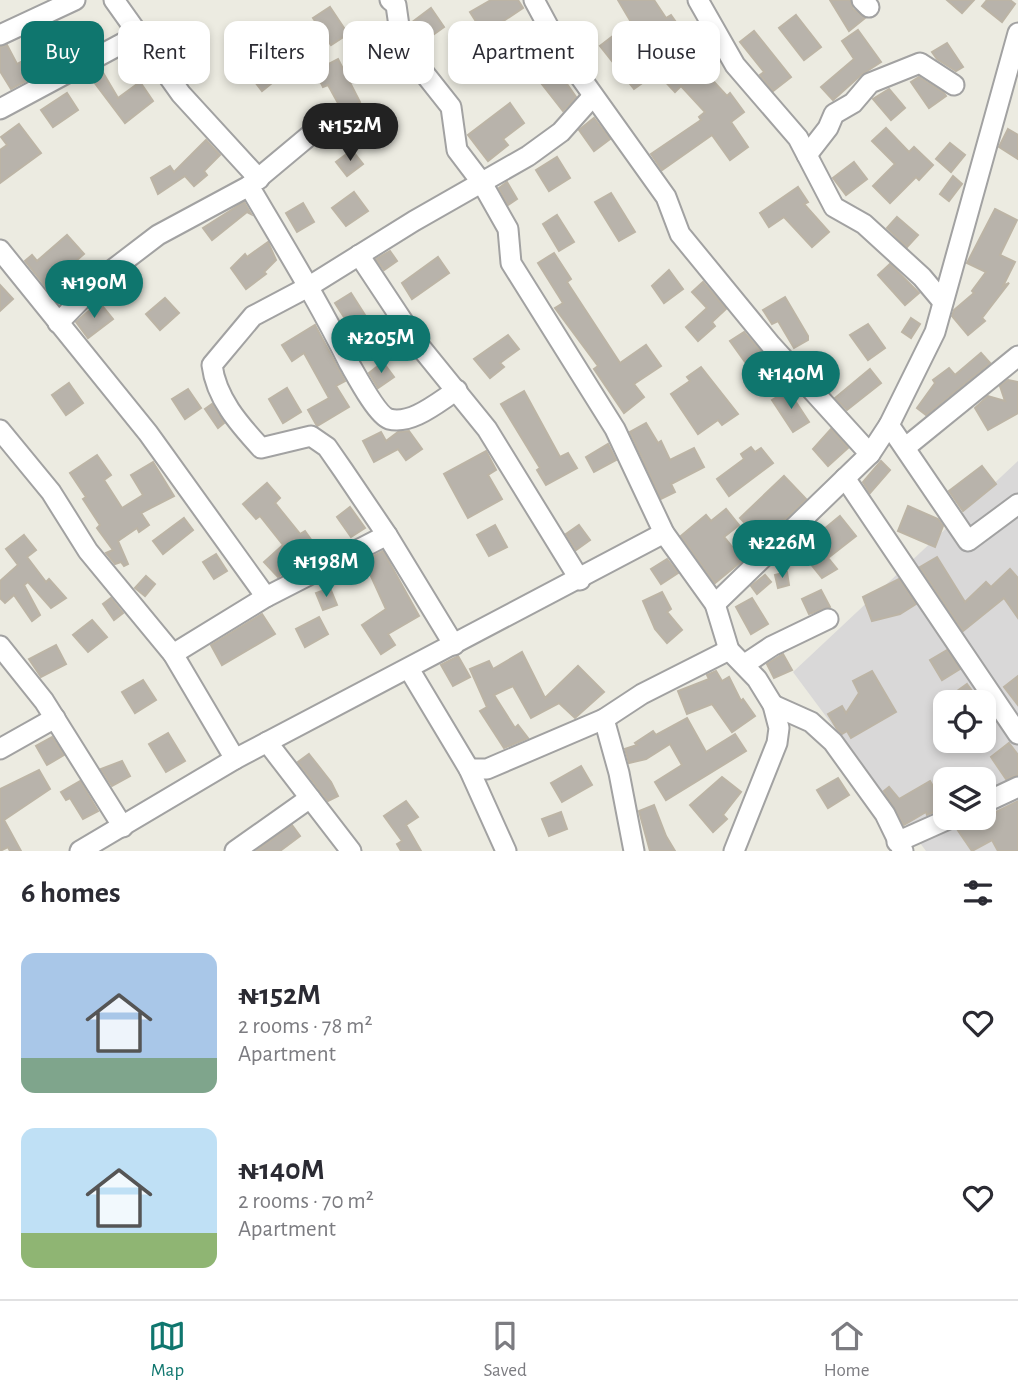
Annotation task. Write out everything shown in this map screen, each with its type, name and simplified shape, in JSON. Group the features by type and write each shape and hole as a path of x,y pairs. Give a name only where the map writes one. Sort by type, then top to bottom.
{"street":[{"path":"0,35 75,0"},
{"path":"114,0 128,21"},
{"path":"390,0 396,5 399,26 413,59 451,107 457,150 482,183 508,229 511,263 615,429 664,533 715,604 729,650 745,664 773,705 779,728 777,743 734,851"},
{"path":"534,0 561,50 666,197 680,234 771,345 870,454"},
{"path":"698,0 735,65 797,138 834,207 864,224 922,278 943,302"},
{"path":"715,604 870,454 889,425 935,332 1017,38"},
{"path":"0,109 118,46"},
{"path":"807,155 828,128 834,114 853,103 870,83 888,74 897,74 920,63 954,85"},
{"path":"174,84 254,182 357,378 384,417 393,420 416,415 457,390"},
{"path":"454,645 387,535 327,447 311,436 261,448 239,423 217,388 212,365 253,316 308,287 528,156 561,132 593,96"},
{"path":"58,323 103,276 158,235 254,182 322,125"},
{"path":"0,250 148,433 266,597"},
{"path":"359,255 410,332 487,429 580,580"},
{"path":"906,447 1017,357"},
{"path":"889,425 968,541 1018,504"},
{"path":"0,430 51,492 88,551 173,653 235,759"},
{"path":"845,478 1018,734"},
{"path":"80,851 235,759 580,580 664,533"},
{"path":"173,653 266,597 387,535"},
{"path":"745,664 772,646 828,619"},
{"path":"0,646 55,718 123,827"},
{"path":"469,769 487,769 604,719 642,694 729,650"},
{"path":"409,669 469,769 506,851"},
{"path":"773,705 811,722 833,742 885,814 900,847 933,828"},
{"path":"0,749 55,718"},
{"path":"604,719 619,773 634,851"},
{"path":"267,743 351,851"},
{"path":"996,797 1018,787"},
{"path":"235,851 310,798"},
{"path":"741,831 751,851"}],"shaded area":[{"path":"1018,461 1018,851 926,851 793,672"}],"building":[{"path":"491,0 518,0 523,8 504,21 476,21 470,12"},
{"path":"618,0 654,0 666,18 671,15 675,21 630,21"},
{"path":"830,0 850,0 853,9 865,18 849,31"},
{"path":"947,0 974,0 962,13"},
{"path":"987,0 1010,0 1015,4 1002,22 982,6"},
{"path":"330,7 343,26 343,37 331,45 329,21 315,21 313,18"},
{"path":"431,8 444,27 434,34 434,21 414,21"},
{"path":"796,15 821,47 804,60 779,28"},
{"path":"858,30 881,62 861,75 833,100 821,87 854,59 842,41"},
{"path":"754,31 791,77 773,91 760,75 764,72 740,42"},
{"path":"612,37 612,61 600,46"},
{"path":"947,43 963,67 956,71 937,59 932,52"},
{"path":"7,45 17,64 21,62 21,84 11,89 0,71 0,47"},
{"path":"338,59 343,69 343,84 351,84 360,102 343,112 328,85 323,87 322,84 329,84 329,64"},
{"path":"104,74 118,98 137,84 141,84 153,101 125,123 96,84 104,84"},
{"path":"919,77 946,96 929,108 911,82"},
{"path":"257,84 271,84 262,91"},
{"path":"542,84 567,84 576,97 563,111"},
{"path":"668,84 716,84 727,96 730,93 744,112 731,122 748,147 730,160 712,135 662,170 651,154 701,120 699,117 705,112 681,86 675,92"},
{"path":"889,89 905,108 891,120 873,99"},
{"path":"67,93 78,110 53,127 41,110"},
{"path":"510,103 524,123 503,139 508,145 488,161 468,135"},
{"path":"366,118 378,133 359,147 347,132"},
{"path":"594,118 610,139 594,151 579,130"},
{"path":"19,124 41,153 0,183 0,150 7,145 1,137"},
{"path":"886,128 909,152 914,147 933,165 919,180 916,177 890,203 873,186 895,164 872,141"},
{"path":"1008,129 1018,135 1018,159 999,147"},
{"path":"206,140 220,155 204,171 207,175 194,186 185,176 158,194 151,178 170,166 174,172"},
{"path":"950,143 965,155 951,172 936,159"},
{"path":"352,150 363,164 347,176 336,162"},
{"path":"557,157 570,178 549,191 536,170"},
{"path":"854,162 867,179 846,195 833,178"},
{"path":"953,176 962,184 949,201 940,194"},
{"path":"507,182 517,199 508,205 499,188"},
{"path":"798,187 808,202 804,204 829,232 812,247 784,217 769,227 760,213"},
{"path":"354,192 368,211 346,226 332,208"},
{"path":"611,193 635,232 619,241 595,202"},
{"path":"244,202 251,214 247,212 212,240 203,228"},
{"path":"303,203 314,222 297,232 286,213"},
{"path":"995,209 1017,220 1000,255 1015,262 1003,286 1009,283 982,318 985,321 968,335 952,316 954,310 974,293 972,291 986,272 967,263"},
{"path":"557,215 574,242 559,251 543,224"},
{"path":"897,217 918,235 907,247 887,228"},
{"path":"67,235 84,254 46,287 25,261 32,255 37,261"},
{"path":"268,242 276,260 264,272 266,274 246,289 231,268 245,254 247,257"},
{"path":"390,251 397,261 384,270 376,259"},
{"path":"554,253 571,279 567,282 620,363 646,345 661,366 634,384 644,397 624,413 594,369 598,366 555,308 563,303 538,263"},
{"path":"438,257 449,273 412,299 402,283"},
{"path":"890,264 919,293 905,305 878,275"},
{"path":"669,270 683,289 664,303 652,286"},
{"path":"703,282 726,309 712,322 715,326 698,341 686,327 707,308 692,292"},
{"path":"0,285 13,299 0,311"},
{"path":"351,293 372,326 356,336 335,303"},
{"path":"785,297 808,336 808,340 794,348 778,321 772,324 763,310"},
{"path":"165,298 179,313 160,330 146,314"},
{"path":"99,302 113,319 88,338 76,322"},
{"path":"911,318 920,324 911,338 902,332"},
{"path":"868,324 885,348 868,360 850,335"},
{"path":"315,325 345,381 336,386 349,407 317,426 308,410 329,398 304,353 292,361 282,345"},
{"path":"744,332 769,361 753,373 730,341"},
{"path":"508,335 519,349 500,363 504,367 490,378 474,359"},
{"path":"981,353 990,363 926,415 917,408 935,383 933,380 949,368 955,375"},
{"path":"383,362 394,377 378,388 369,373"},
{"path":"701,367 738,414 722,425 718,420 698,434 671,394 690,381 687,377"},
{"path":"870,369 881,383 847,410 835,398"},
{"path":"1008,380 1018,382 1018,413 988,430 975,408 988,396 1005,401 1000,386"},
{"path":"69,383 83,403 66,415 52,395"},
{"path":"287,388 301,412 283,423 269,399"},
{"path":"188,389 201,408 185,419 172,399"},
{"path":"788,390 809,422 793,432 772,400"},
{"path":"524,391 560,457 568,453 577,468 546,485 537,470 540,468 501,404"},
{"path":"212,404 224,423 218,428 205,409"},
{"path":"646,423 658,443 661,441 670,460 694,448 704,467 671,484 675,492 661,499 630,432"},
{"path":"831,429 848,448 828,466 813,449"},
{"path":"409,431 422,449 406,460 398,449 374,462 363,441 381,432 386,441 398,432"},
{"path":"608,444 616,460 594,472 586,457"},
{"path":"751,447 755,452 761,448 773,463 729,496 717,479 744,459 741,454"},
{"path":"486,451 496,470 488,475 502,499 468,518 444,474"},
{"path":"97,455 111,475 104,480 122,508 143,495 131,475 153,462 174,496 141,513 149,525 139,532 137,528 118,541 128,564 124,566 121,562 115,564 106,553 113,550 97,528 100,525 70,473"},
{"path":"881,461 890,470 870,493 863,482"},
{"path":"982,466 996,484 963,511 949,491"},
{"path":"784,476 806,499 762,541 740,518"},
{"path":"267,483 280,498 275,503 300,534 305,531 317,548 278,577 264,562 283,545 260,516 256,519 243,504"},
{"path":"908,506 938,519 943,526 935,547 898,531"},
{"path":"350,507 365,528 351,537 337,517"},
{"path":"726,509 739,525 724,537 743,560 715,583 681,536 706,515 711,521"},
{"path":"840,516 856,536 828,558 837,569 822,578 805,557 829,538 823,530"},
{"path":"184,518 193,530 163,554 153,541"},
{"path":"495,525 507,547 489,556 477,535"},
{"path":"579,525 590,540 576,550 566,534"},
{"path":"24,535 36,550 27,557 46,582 49,579 66,598 51,608 28,582 24,585 40,615 32,621 14,595 5,603 0,598 0,581 18,565 6,549"},
{"path":"383,551 419,616 388,634 395,645 381,654 362,625 386,609 364,561"},
{"path":"216,554 227,571 214,579 203,562"},
{"path":"937,557 965,602 986,582 991,587 1010,569 1018,578 1018,618 1004,598 963,631 920,567"},
{"path":"667,559 678,573 661,584 651,569"},
{"path":"787,572 789,585 778,588 775,575"},
{"path":"765,575 771,582 757,594 751,586"},
{"path":"146,576 155,584 145,596 135,588"},
{"path":"899,579 916,604 900,614 872,621 863,597"},
{"path":"330,588 337,605 323,610 316,593"},
{"path":"821,590 830,607 809,614 802,599"},
{"path":"662,592 671,609 667,612 682,630 667,643 655,629 643,601"},
{"path":"111,598 123,613 114,620 103,604"},
{"path":"752,598 768,624 751,634 736,607"},
{"path":"262,614 275,634 222,665 211,645"},
{"path":"319,617 328,634 305,647 296,629"},
{"path":"92,620 107,637 88,652 73,635"},
{"path":"56,645 66,664 41,677 29,659"},
{"path":"947,650 960,669 942,680 930,660"},
{"path":"522,652 545,698 578,666 604,692 575,718 559,703 531,718 513,686 494,695 515,728 518,725 528,738 504,748 480,711 487,707 470,669 489,661 493,669"},
{"path":"783,654 792,670 774,678 767,664"},
{"path":"458,656 470,677 453,686 441,665"},
{"path":"716,671 722,681 729,677 741,701 743,699 755,716 732,732 712,704 687,714 678,691 709,679 707,675"},
{"path":"872,671 896,712 851,738 847,731 842,734 837,729 828,714 842,706 846,713 859,693 853,681"},
{"path":"1018,676 1018,705 1004,687"},
{"path":"143,680 156,700 135,713 122,692"},
{"path":"967,684 971,690 959,690"},
{"path":"687,718 706,752 735,734 746,751 666,800 655,782 682,765 670,744 646,759 629,763 625,749 637,745 635,743 653,731 656,735"},
{"path":"168,733 185,761 166,772 149,744"},
{"path":"52,737 64,755 47,765 36,746"},
{"path":"1009,743 1018,755 1018,775 1006,779 991,757"},
{"path":"309,754 331,782 338,796 328,801 298,762"},
{"path":"122,761 130,776 112,786 101,769"},
{"path":"581,766 592,785 562,802 551,783"},
{"path":"39,770 50,789 4,820 21,851 10,851 8,847 0,851 0,789"},
{"path":"722,777 741,792 723,815 727,819 713,832 690,805"},
{"path":"838,778 849,795 828,808 817,790"},
{"path":"80,781 98,811 83,819 70,798 66,800 61,792"},
{"path":"930,781 933,786 933,812 927,815 926,812 904,825 884,791 889,787 899,799"},
{"path":"406,801 418,817 406,825 421,851 401,851 397,844 402,841 384,816"},
{"path":"1018,801 1018,851 998,851 992,840 972,851 958,830 996,830 996,812"},
{"path":"654,805 675,851 650,851 639,811"},
{"path":"561,812 567,829 549,836 542,819"},
{"path":"292,825 300,836 280,851 256,851"}]}
